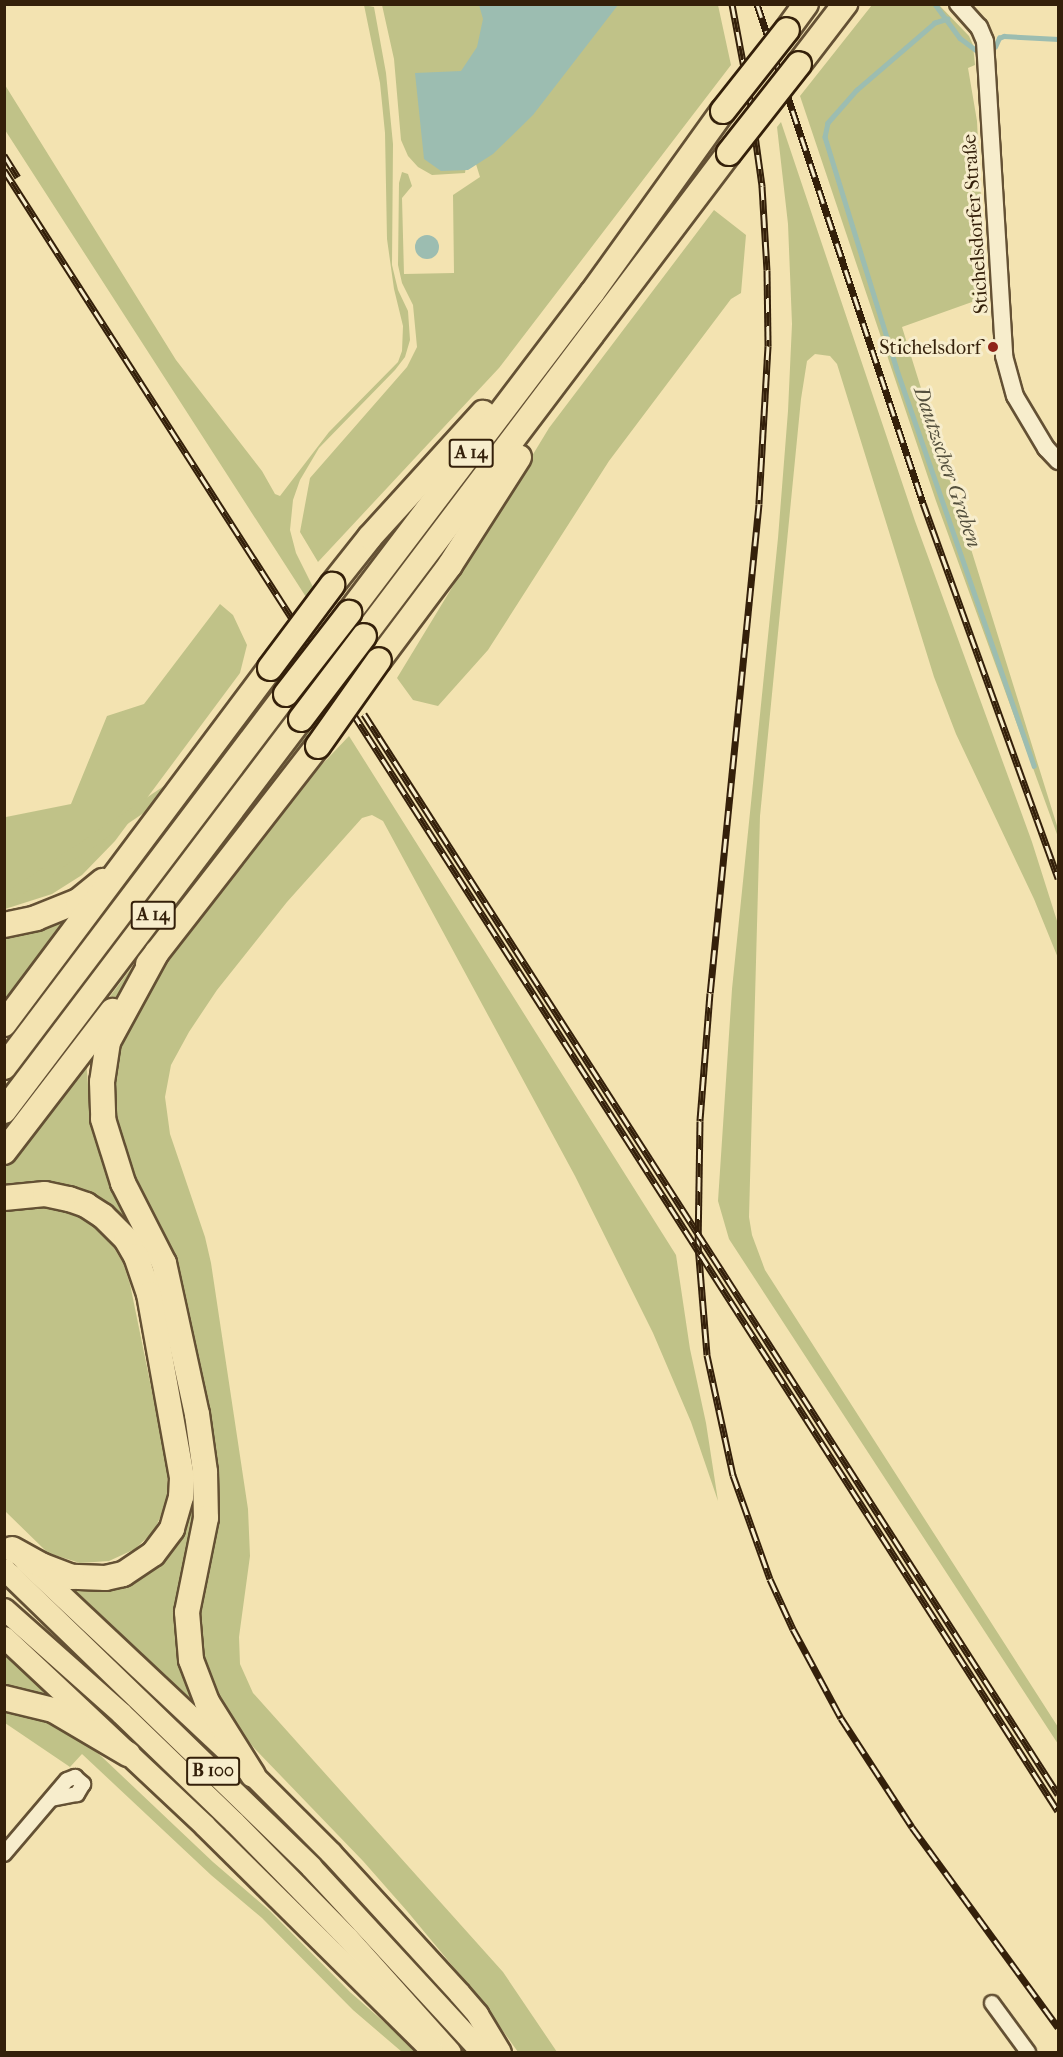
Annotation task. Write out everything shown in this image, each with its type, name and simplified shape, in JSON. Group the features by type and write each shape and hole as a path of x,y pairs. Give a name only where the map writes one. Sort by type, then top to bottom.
{"highway":[{"name":"A 14","path":"4,1067 592,293 723,111 806,4"},
{"name":"A 14","path":"4,1111 729,153 845,4"},
{"path":"4,1024 370,537 592,293"},
{"path":"4,1152 318,746 379,660 418,610 469,536 522,451 562,376"},
{"path":"4,925 36,918 78,901 93,891 139,847"},
{"path":"157,952 117,1021 108,1042 102,1082 103,1119 123,1183 164,1263 196,1414 205,1472 206,1518 187,1612 187,1638 207,1702 253,1775"},
{"path":"4,1198 45,1194 69,1199 103,1216 126,1239 136,1256 149,1294 182,1478 181,1497 172,1529 153,1554 123,1574 97,1579 72,1577 7,1553"},
{"path":"7,1553 253,1775 400,1926 477,2014 500,2052"},
{"name":"B 100","path":"7,1553 311,1867 482,2052"},
{"name":"B 100","path":"4,1609 121,1713 234,1822 347,1937 450,2052"},
{"path":"4,1637 128,1754 433,2052"},
{"path":"4,1698 53,1710 128,1754"}],"street":[{"name":"Stichelsdorfer Straße","path":"958,4 979,27 986,41 1004,356 1015,396 1041,441 1059,461"},
{"path":"4,1854 51,1799"},
{"path":"992,2003 1028,2052"}],"green space":[{"path":"482,4 487,27 465,173 432,175 418,167 408,156 401,140 394,59 382,5"},
{"path":"364,5 374,7 386,73 393,144 392,265 398,290 408,311 410,340 405,357 395,370 319,448 300,480 293,500 290,530 296,553 313,587 306,597 5,130 5,85 176,360 262,471 275,494 280,496 329,432 398,362 402,351 403,326 394,289 387,239 385,133 380,83"},
{"path":"612,5 718,5 731,65 499,368 318,562 300,532 310,478 407,367 417,347 413,305 402,283 398,265 399,183 402,172 408,174 412,186 402,198 404,274 454,273 453,195 480,177 475,161"},
{"path":"872,5 939,5 969,36 973,45 975,65 968,68 977,121 986,297 902,327 1058,829 1058,837 936,501 800,96"},
{"path":"781,122 915,521 1032,842 1058,924 1058,958 1034,899 956,734 934,677 837,364 830,356 815,354 807,361 801,399 760,816 749,1217 752,1235 765,1270 1058,1727 1058,1744 729,1239 718,1201 732,989 778,538 788,411 792,324 788,224 777,127"},
{"path":"714,210 746,235 741,293 731,299 609,461 488,650 438,706 413,700 397,678 549,428"},
{"path":"220,604 233,615 247,645 240,673 115,841 82,875 52,894 5,909 6,817 71,804 107,716 144,704"},
{"path":"290,701 296,710 4,907 4,894"},
{"path":"309,731 312,737 5,1147 84,1031"},
{"path":"349,736 676,1255 690,1349 706,1423 718,1501 691,1422 653,1333 575,1176 383,821 372,815 362,818 287,902 217,990 189,1032 171,1065 165,1097 170,1134 205,1237 211,1263 248,1509 250,1556 239,1637 240,1664 253,1693 503,1972 557,2052 518,2052 480,1999 407,1911 363,1861 255,1749 221,1708 204,1670 198,1609 211,1530 141,1198 106,1098 126,1014 300,779 312,775"},
{"path":"86,904 5,1011 5,930"},
{"path":"86,1059 91,1122 105,1172 144,1238 164,1292 196,1476 201,1715 54,1579 83,1584 178,1528 156,1305 109,1212 5,1193 5,1166"},
{"path":"29,1199 98,1219 94,1226 111,1243 123,1263 130,1284 167,1465 168,1500 154,1531 135,1549 109,1561 80,1563 48,1553 5,1511 4,1205"},
{"path":"4,1650 58,1699 5,1687"},
{"path":"5,1710 50,1721 77,1736 213,1862 270,1911 350,1992 418,2052 402,2052 353,2010 262,1918 211,1875 82,1754 70,1767 5,1723"}],"water":[{"path":"479,5 618,5 533,115 493,154 468,170 441,171 424,159 415,73 461,71 477,47 483,19"},
{"path":"427,235 432,236 438,242 438,252 432,258 427,259 422,258 416,252 415,247 416,242 422,236"}],"waterway":[{"path":"935,4 960,38 976,50"},
{"name":"Dautzscher Graben","path":"948,19 935,23 857,90 828,123 825,137 896,367 1034,766"},
{"path":"995,47 999,38 1004,36 1058,39"}],"railway":[{"path":"732,4 750,99 762,186 767,270 768,346 759,504 710,993 700,1121 698,1245 707,1355 733,1475 770,1579 793,1629 841,1718 912,1827 1058,2027"},
{"path":"757,4 923,503 1058,878"},
{"path":"4,155 18,177"},
{"path":"4,170 1058,1811"},
{"path":"364,714 1058,1794"}],"place":[{"name":"Stichelsdorf","path":"993,347"}]}
